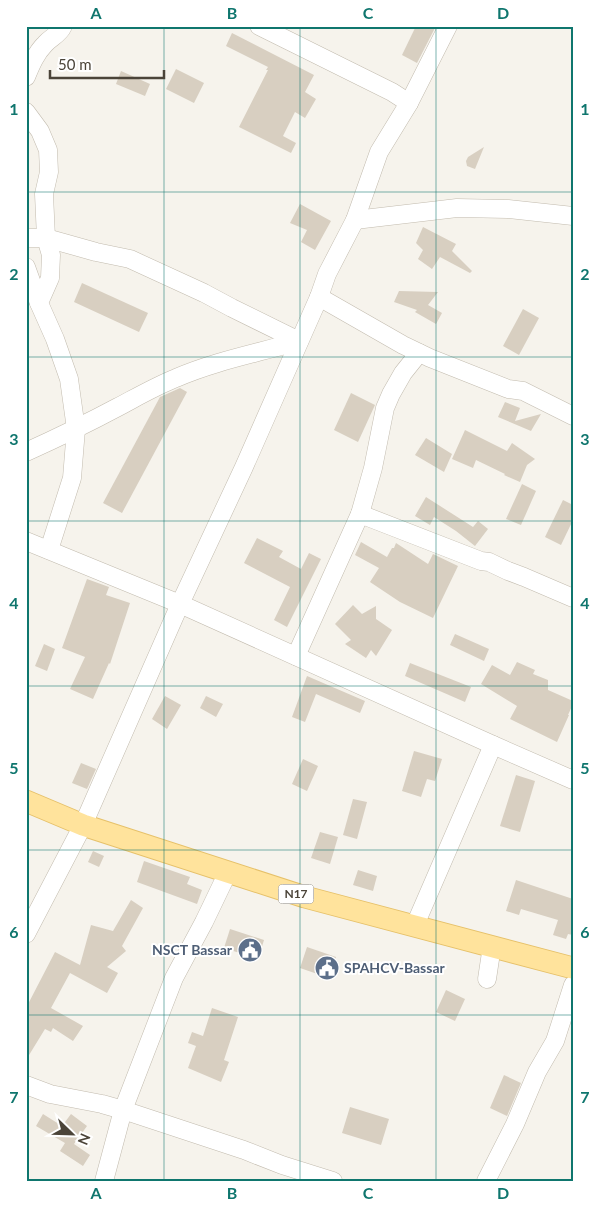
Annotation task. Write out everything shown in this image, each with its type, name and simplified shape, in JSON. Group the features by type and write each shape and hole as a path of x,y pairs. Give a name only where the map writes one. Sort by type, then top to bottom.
{"main road":[{"name":"N17","path":"26,801 83,825 305,897 573,968"}],"street":[{"path":"26,77 32,62 45,43 60,32 63,26"},
{"path":"259,26 392,92 409,103"},
{"path":"26,934 83,825 180,604 244,467 319,297 327,274 355,220 379,152 409,103 448,26"},
{"path":"26,112 40,132 48,150 49,172 44,194 46,238 51,255 50,278 39,303"},
{"path":"355,220 457,208 508,210 573,216"},
{"path":"26,238 46,238 130,259 204,293 299,341"},
{"path":"26,267 39,303 56,339 69,378 76,429 72,478 49,550"},
{"path":"319,297 430,358 508,388 523,391 573,416"},
{"path":"26,452 76,429 152,388 199,368 299,341"},
{"path":"296,656 360,514 373,468 385,408 400,378 418,352"},
{"path":"360,514 489,562 573,598"},
{"path":"26,541 180,604 573,780"},
{"path":"415,925 493,745"},
{"path":"104,1181 123,1110 174,978 228,872"},
{"path":"487,979 492,946"},
{"path":"486,1181 515,1124 537,1072 555,1041 573,985"},
{"path":"26,1085 50,1094 123,1110 333,1181"}],"building":[{"path":"416,26 436,26 417,63 402,55"},
{"path":"232,33 314,75 305,92 316,99 305,118 295,112 283,136 296,143 291,153 239,127 268,67 226,46"},
{"path":"176,69 204,83 194,103 166,89"},
{"path":"121,71 150,84 145,96 116,84"},
{"path":"484,147 475,169 467,166 466,161 468,157"},
{"path":"300,204 331,221 315,250 301,242 307,230 290,223"},
{"path":"423,227 456,244 452,251 472,271 470,273 440,257 432,269 418,259 423,250 416,243"},
{"path":"82,283 148,313 139,332 74,302"},
{"path":"399,291 438,292 428,305 442,313 436,324 415,312 417,310 394,302"},
{"path":"523,309 539,318 519,355 503,346"},
{"path":"180,388 187,392 122,513 103,503 160,397"},
{"path":"351,393 375,405 358,442 334,430"},
{"path":"505,402 520,408 515,421 541,414 531,431 498,417"},
{"path":"465,430 507,451 512,443 535,459 527,465 520,482 476,460 473,468 452,459"},
{"path":"426,438 452,454 444,472 415,455"},
{"path":"522,484 536,491 521,525 506,519"},
{"path":"426,497 473,527 478,521 488,529 475,546 434,517 430,525 415,516"},
{"path":"563,500 573,505 573,520 561,545 545,537"},
{"path":"257,538 283,551 279,557 301,569 309,553 321,559 287,627 274,620 290,587 244,563"},
{"path":"361,542 387,557 396,543 428,564 433,554 458,566 433,618 400,602 370,582 379,568 355,555"},
{"path":"87,579 109,587 106,595 130,603 110,664 93,699 70,689 85,657 62,648"},
{"path":"353,605 362,614 376,606 376,619 392,630 376,656 371,650 366,658 345,644 351,640 335,624"},
{"path":"455,634 489,649 484,661 450,645"},
{"path":"44,644 55,649 47,671 35,666"},
{"path":"517,662 535,670 533,674 548,680 548,690 573,701 557,742 510,719 517,706 481,684 492,665 510,675"},
{"path":"410,663 471,687 465,702 405,676"},
{"path":"307,676 365,701 360,713 316,694 305,722 292,717"},
{"path":"165,696 181,705 167,729 152,719"},
{"path":"206,696 223,704 216,717 200,708"},
{"path":"414,751 442,759 435,781 427,779 421,797 402,791"},
{"path":"303,759 318,766 307,791 292,784"},
{"path":"81,763 96,769 87,789 72,783"},
{"path":"516,775 535,781 520,832 500,826"},
{"path":"353,799 367,802 357,839 343,835"},
{"path":"320,832 338,837 330,864 311,858"},
{"path":"93,851 104,856 99,867 88,862"},
{"path":"144,861 190,877 187,884 202,890 197,904 137,882"},
{"path":"358,870 377,876 373,891 353,885"},
{"path":"516,880 573,899 573,935 568,934 566,939 553,935 558,920 521,909 519,915 506,911"},
{"path":"131,900 143,908 122,946 126,951 107,967 118,973 107,993 70,973 51,1008 83,1026 73,1041 53,1028 51,1032 45,1029 26,1060 26,1008 55,952 80,965 91,925 113,931"},
{"path":"230,929 264,940 258,959 224,948"},
{"path":"307,947 336,957 329,978 300,968"},
{"path":"446,990 465,999 455,1021 436,1012"},
{"path":"212,1008 238,1017 224,1060 229,1062 221,1082 188,1068 196,1046 188,1043 192,1032 203,1036"},
{"path":"504,1075 521,1083 507,1116 490,1108"},
{"path":"350,1107 389,1119 381,1145 342,1133"},
{"path":"43,1114 62,1126 71,1114 87,1126 74,1144 90,1155 83,1166 60,1151 65,1143 36,1126"}],"place":[{"name":"NSCT Bassar","path":"250,950"},
{"name":"SPAHCV-Bassar","path":"327,968"}]}
